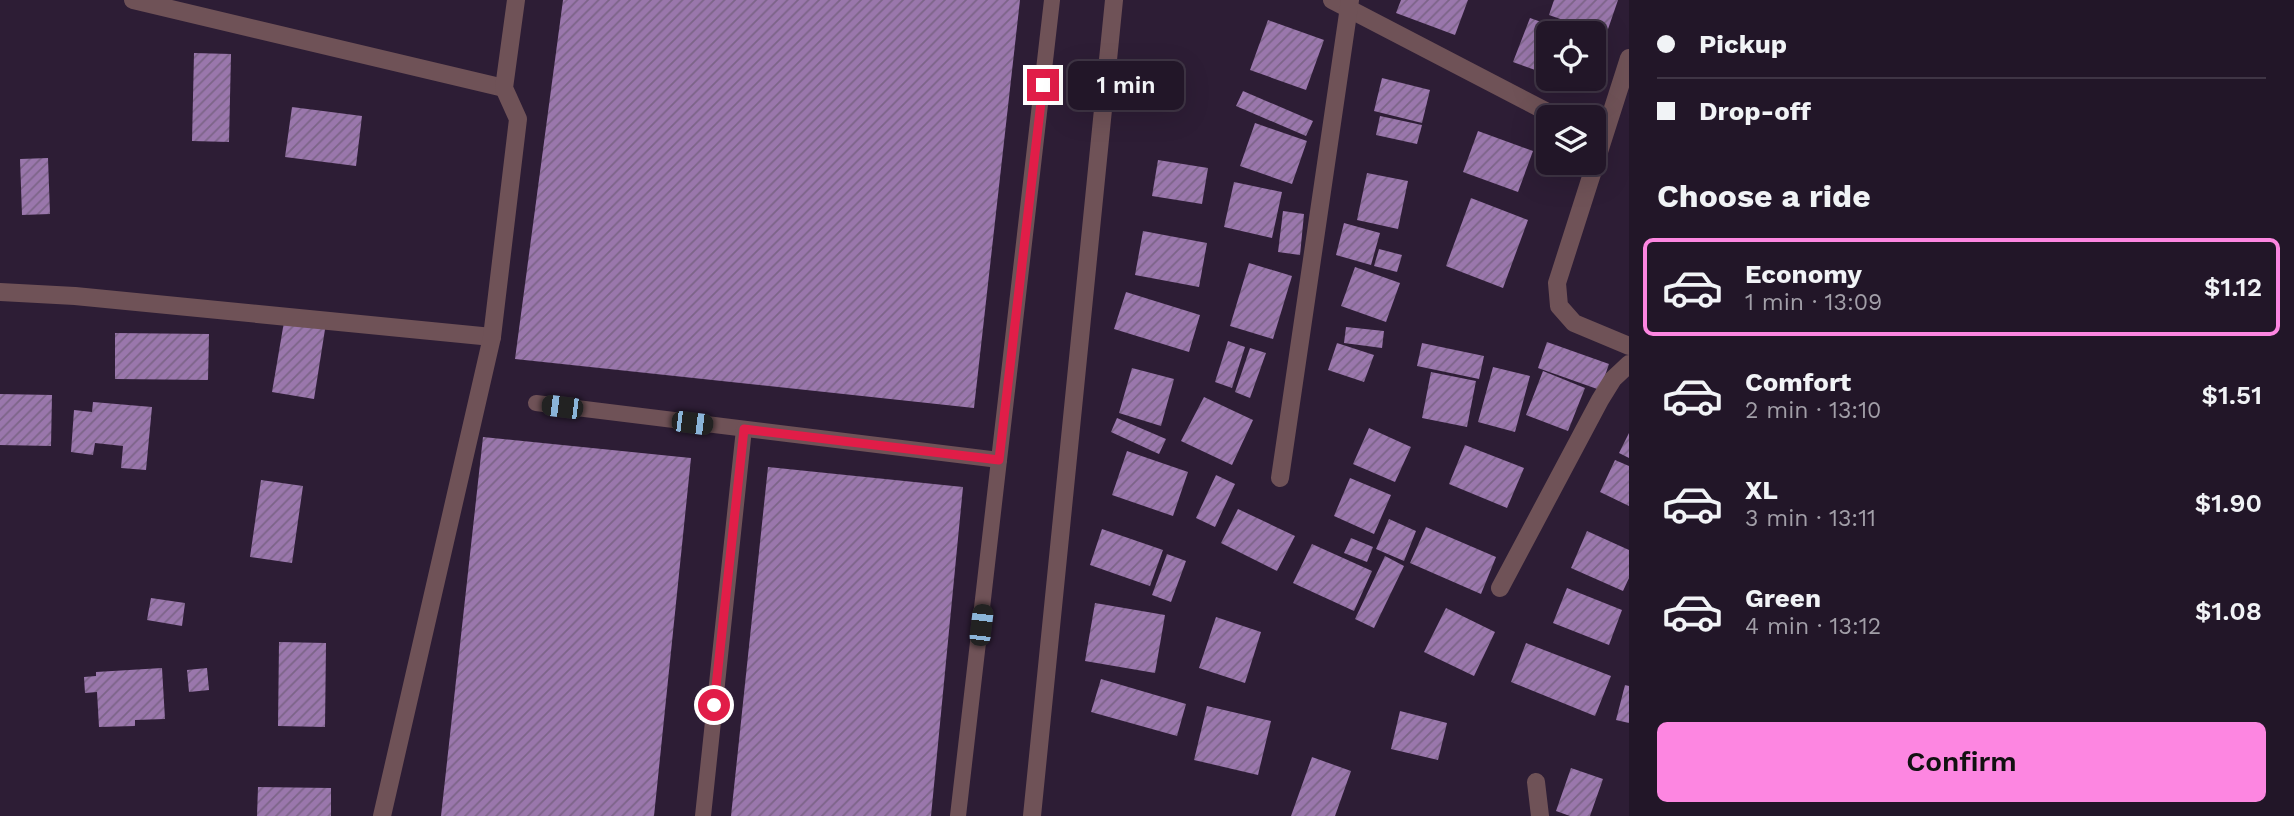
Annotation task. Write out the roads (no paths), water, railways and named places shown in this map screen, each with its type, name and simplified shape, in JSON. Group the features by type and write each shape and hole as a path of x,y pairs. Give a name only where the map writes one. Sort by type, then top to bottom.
{"street":[{"path":"132,0 504,88"},
{"path":"382,816 492,337 518,119 504,88 516,0"},
{"path":"1032,816 1114,0"},
{"path":"1280,478 1343,2 1536,106"},
{"path":"1606,118 1629,58"},
{"path":"1588,175 1557,283 1559,306 1574,323 1629,346"},
{"path":"0,292 75,296 492,337"},
{"path":"1500,588 1600,400 1613,379 1629,364"},
{"path":"1536,782 1540,816"}],"lane":[{"path":"958,816 1052,0"},
{"path":"536,403 999,460"},
{"path":"703,816 744,429"}]}
